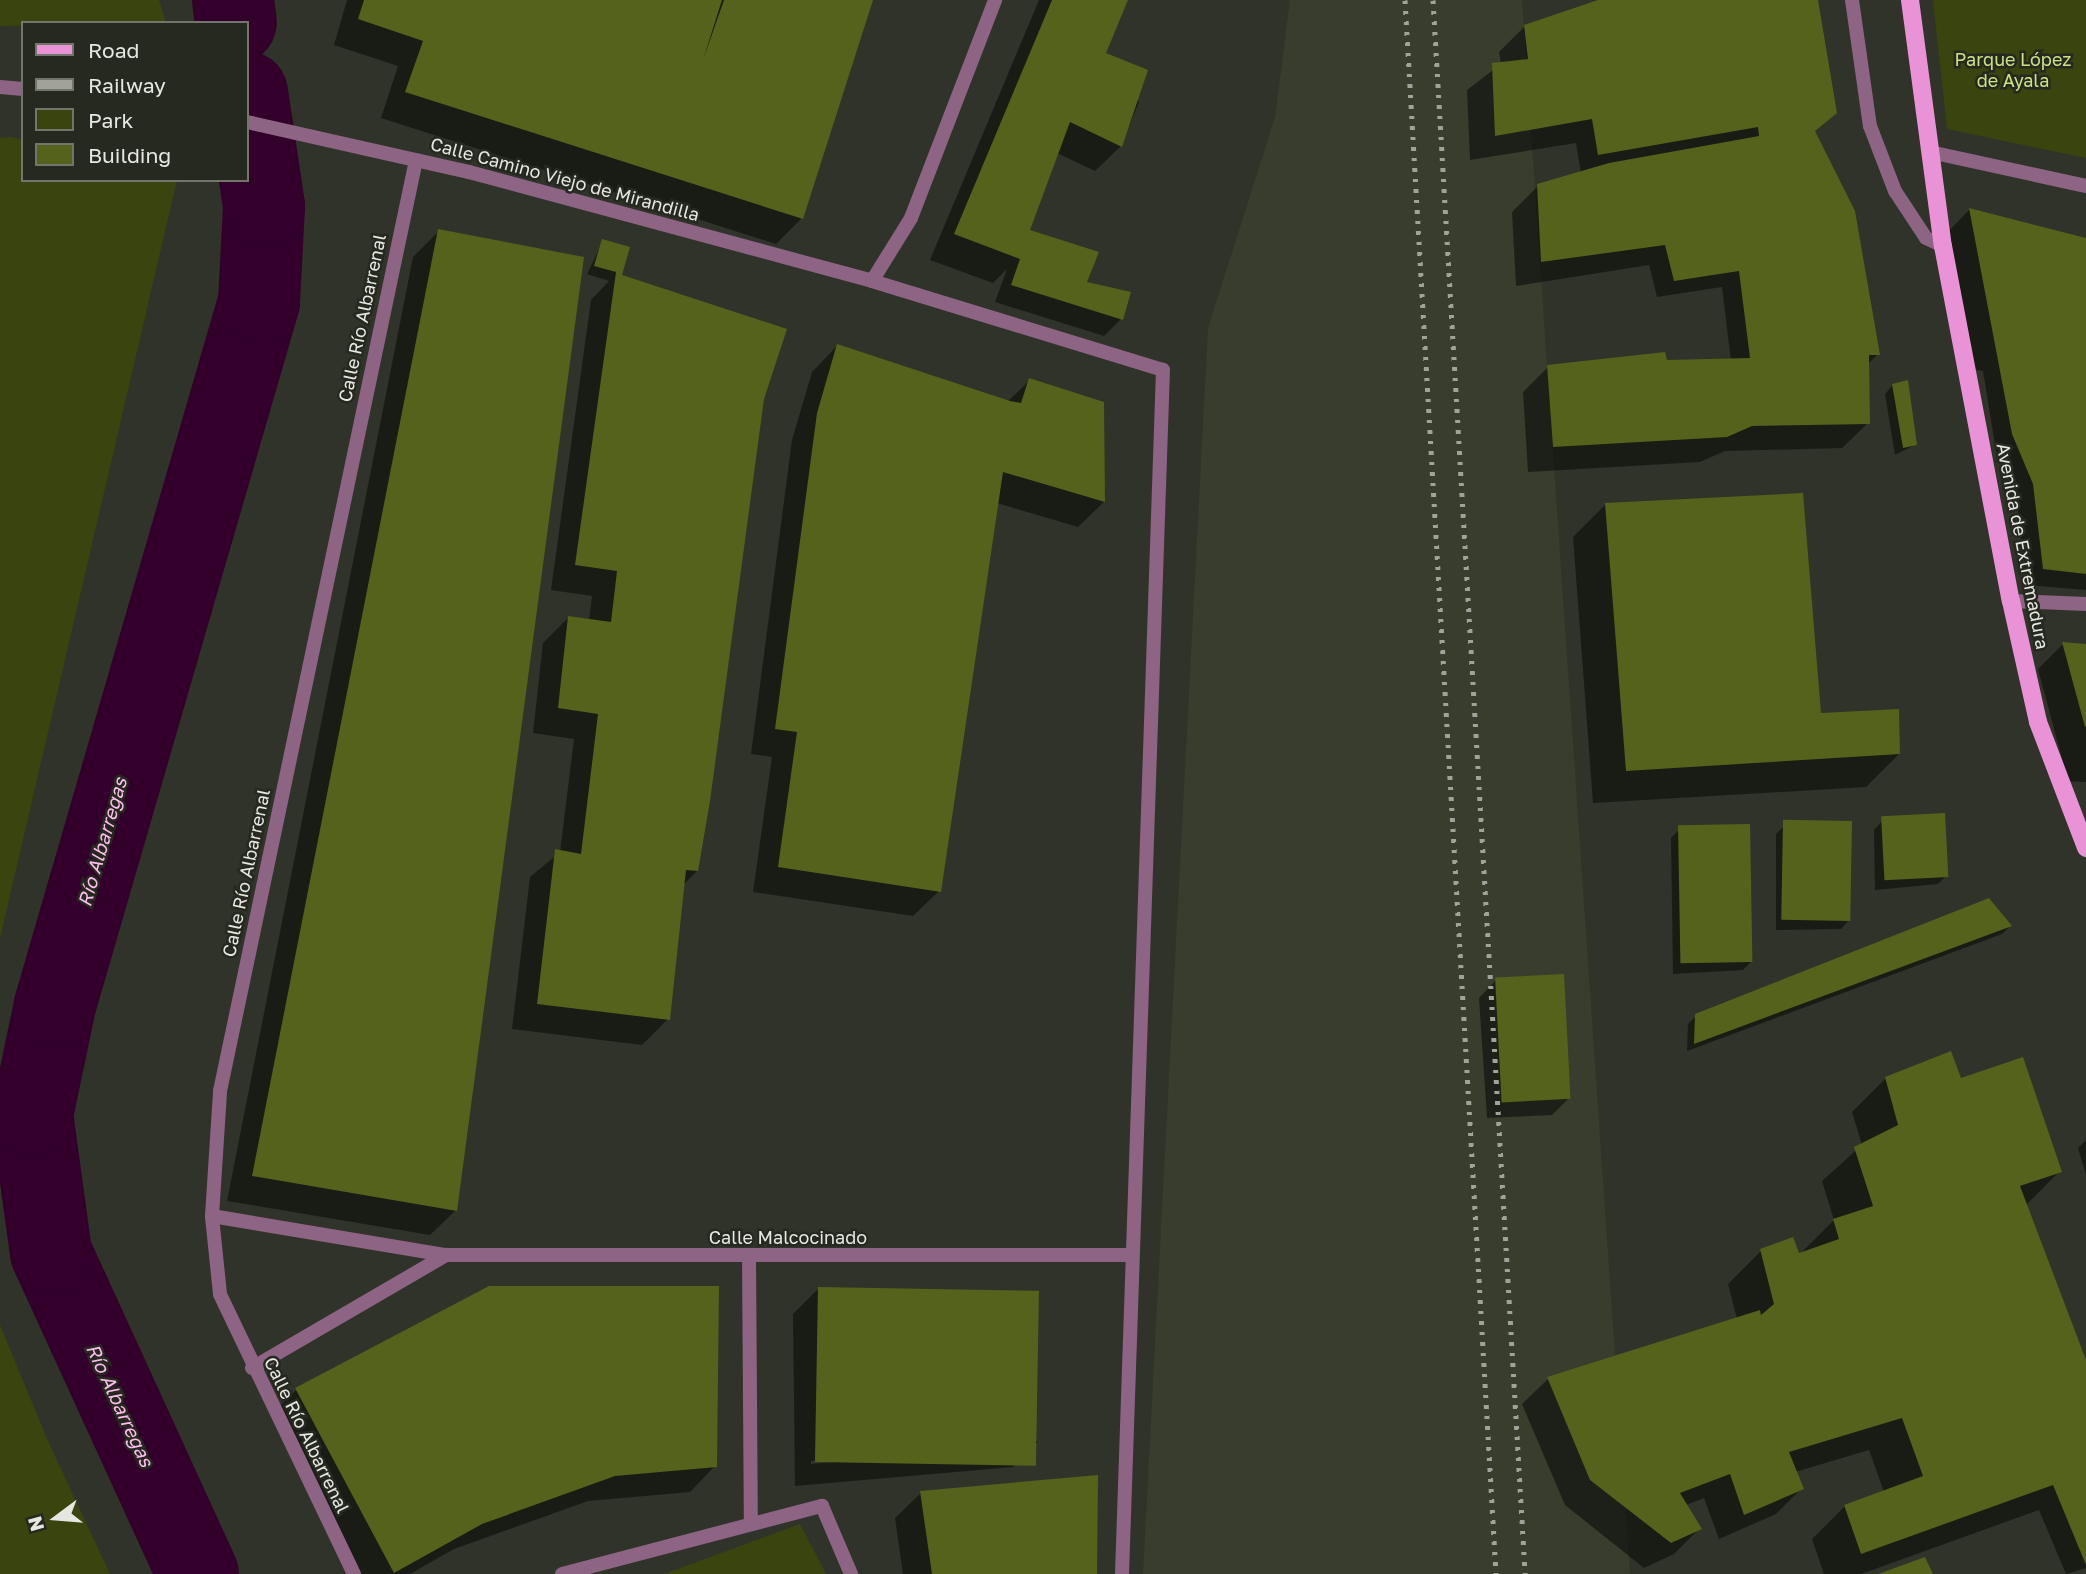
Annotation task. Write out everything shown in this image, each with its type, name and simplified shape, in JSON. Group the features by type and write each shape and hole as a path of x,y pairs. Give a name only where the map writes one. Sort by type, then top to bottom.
{"main road":[{"name":"Avenida de Extremadura","path":"1910,0 1943,246 2011,601 2038,722 2086,848"}],"street":[{"path":"872,281 912,218 995,0"},
{"path":"1852,0 1870,126 1895,191 1926,238 1943,246"},
{"path":"0,87 21,89"},
{"name":"Calle Camino Viejo de Mirandilla","path":"248,121 346,139 872,281 1163,370 1130,1255"},
{"path":"1930,152 2086,186"},
{"name":"Calle Río Albarrenal","path":"354,1574 253,1368 220,1294 212,1216 220,1091 416,160"},
{"path":"2011,601 2086,604"},
{"name":"Calle Malcocinado","path":"212,1216 446,1255 1130,1255"},
{"path":"253,1368 446,1255"},
{"path":"1122,1574 1130,1255"},
{"path":"749,1256 751,1524"},
{"path":"562,1574 822,1506 850,1574"}],"shaded area":[{"path":"1290,0 1522,0 1630,1574 1143,1574 1208,328 1275,117"}],"green space":[{"path":"0,0 159,0 165,21 21,21 21,26 0,26"},
{"name":"Parque López de Ayala","path":"1933,0 2086,0 2086,158 1947,129"},
{"path":"0,138 21,140 21,182 177,182 0,938"},
{"path":"0,1325 47,1439 110,1574 0,1574"},
{"path":"800,1524 826,1574 664,1574"}],"building":[{"path":"364,0 722,0 703,60 724,0 873,0 803,219 405,92 423,41 358,19"},
{"path":"1052,0 1128,0 1106,53 1148,70 1122,147 1070,122 1030,230 1099,252 1087,282 1131,292 1123,320 1011,285 1020,259 954,234"},
{"path":"1598,0 1818,0 1837,113 1815,131 1855,211 1880,355 1869,355 1870,424 1752,426 1727,437 1553,447 1547,365 1665,352 1667,360 1750,358 1739,271 1674,281 1665,245 1541,262 1537,184 1609,163 1759,136 1758,127 1598,155 1592,119 1495,136 1492,63 1528,59 1524,25"},
{"path":"1969,208 2086,238 2086,574 2043,569 2033,484 2012,434"},
{"path":"438,229 584,257 457,1211 252,1176"},
{"path":"602,239 630,247 622,275 787,329 764,399 710,801 698,871 686,870 670,1020 537,1004 555,849 581,854 598,714 558,708 568,616 611,622 617,571 575,565 616,272 594,266"},
{"path":"837,344 1010,401 1021,403 1029,378 1104,402 1105,502 1003,472 941,892 778,867 797,732 775,729 817,413"},
{"path":"1908,380 1917,445 1903,448 1892,384"},
{"path":"1803,493 1821,713 1899,709 1900,754 1626,771 1605,503"},
{"path":"2062,642 2086,644 2085,727"},
{"path":"1945,813 1948,877 1884,880 1881,816"},
{"path":"1783,820 1852,821 1850,921 1781,920"},
{"path":"1750,824 1752,962 1680,963 1678,825"},
{"path":"1989,898 2012,926 1694,1044 1695,1014"},
{"path":"1564,974 1571,1099 1502,1102 1495,978"},
{"path":"1951,1051 1961,1078 2023,1057 2062,1172 2020,1186 2086,1360 2086,1565 2053,1485 1861,1554 1844,1505 1923,1476 1902,1418 1789,1452 1804,1489 1744,1515 1730,1474 1680,1493 1702,1529 1671,1543 1590,1480 1547,1377 1760,1310 1761,1315 1774,1304 1760,1249 1793,1237 1799,1253 1839,1239 1833,1219 1873,1206 1854,1147 1898,1125 1885,1077"},
{"path":"489,1286 719,1286 717,1467 615,1476 482,1524 394,1573 295,1388"},
{"path":"818,1287 1039,1291 1036,1466 815,1462"},
{"path":"1098,1475 1097,1574 932,1574 920,1491"},
{"path":"1925,1557 1933,1574 1878,1574"}],"waterway":[{"name":"Río Albarregas","path":"233,0 236,21"},
{"name":"Río Albarregas","path":"198,1574 51,1253 32,1115 55,1005 259,302 264,206 248,99"}],"railway":[{"path":"1405,0 1496,1574"},
{"path":"1433,0 1525,1574"}]}
